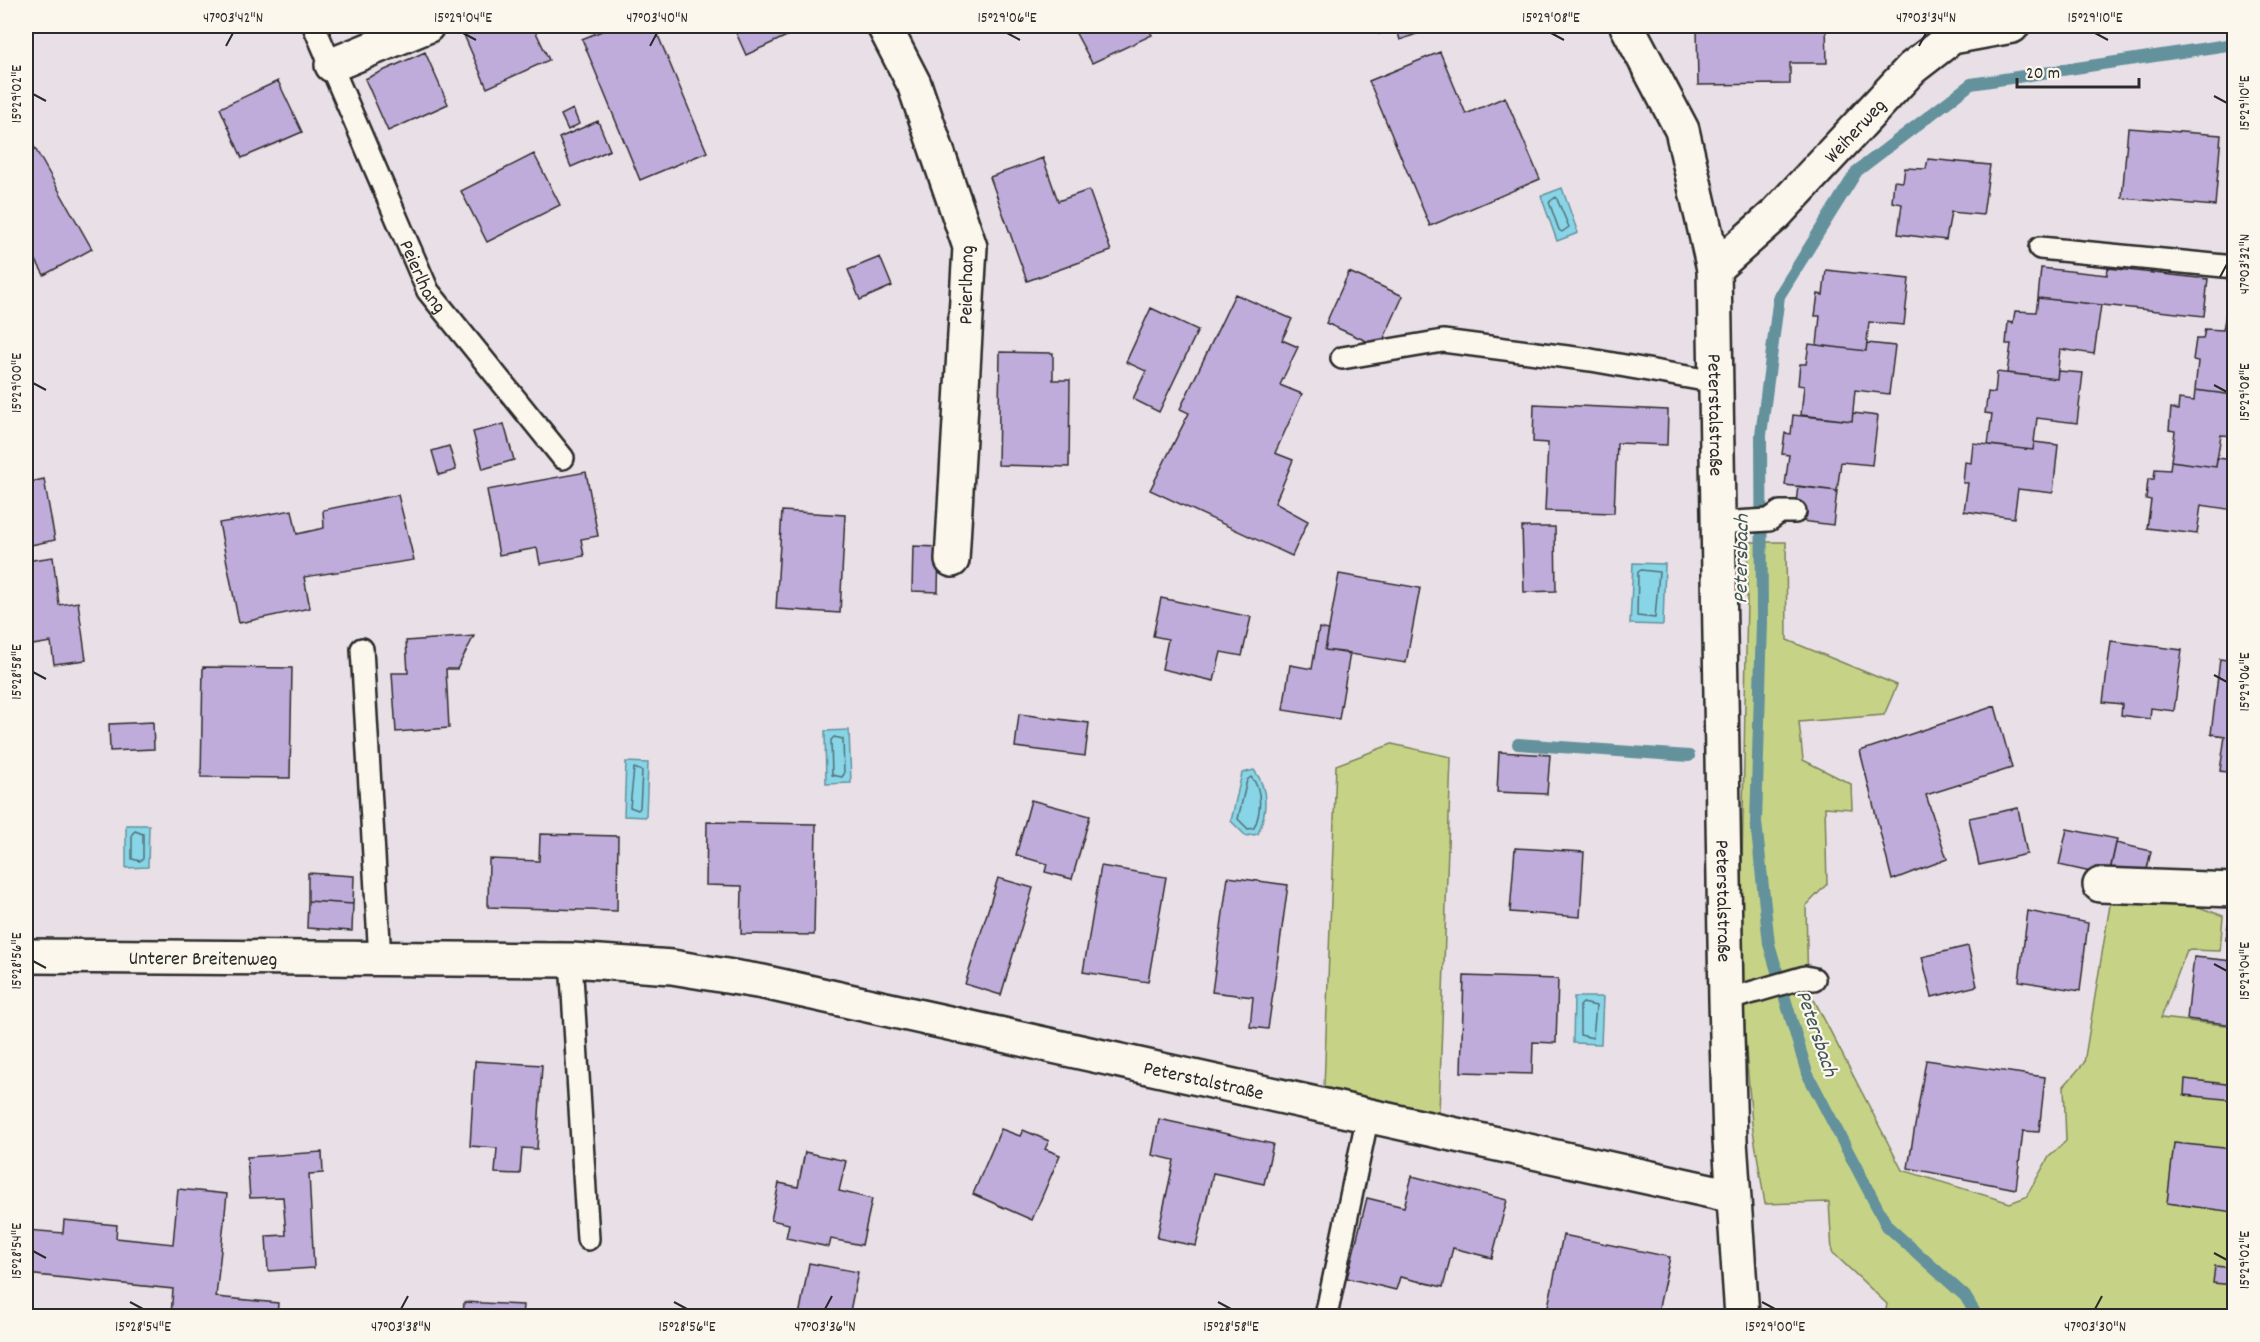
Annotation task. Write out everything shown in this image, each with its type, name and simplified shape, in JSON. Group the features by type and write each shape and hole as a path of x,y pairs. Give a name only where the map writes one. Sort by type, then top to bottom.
{"street":[{"path":"332,64 427,26"},
{"name":"Peierlhang","path":"884,26 914,84 970,247 952,560"},
{"name":"Peterstalstraße","path":"1628,26 1682,130 1714,269 1716,382 1731,522 1741,996 1733,1196 1742,1317"},
{"name":"Weiherweg","path":"1714,269 1775,215 1912,68 1952,37 2012,26"},
{"path":"2100,885 2235,890"},
{"name":"Unterer Breitenweg","path":"26,956 571,960 672,967"},
{"name":"Peterstalstraße","path":"672,967 763,982 1733,1196"}],"lane":[{"name":"Peierlhang","path":"314,26 428,291 563,458"},
{"path":"2040,248 2235,267"},
{"path":"1342,358 1443,341 1601,362 1716,382"},
{"path":"1731,522 1769,520 1780,512 1795,512"},
{"path":"362,649 380,959"},
{"path":"571,960 588,1239"},
{"path":"1741,996 1805,977 1814,979"},
{"path":"1326,1317 1368,1115"}],"green space":[{"path":"1748,542 1786,542 1787,640 1897,685 1884,715 1799,722 1803,760 1851,784 1852,809 1825,807 1827,884 1806,906 1808,988 1902,1170 2010,1203 2026,1197 2049,1157 2066,1141 2064,1086 2084,1063 2111,899 2180,900 2223,916 2220,951 2187,950 2161,1018 2234,1026 2234,1316 1885,1316 1887,1304 1832,1252 1829,1202 1765,1204 1752,1124 1740,977"},
{"path":"1392,744 1451,757 1439,1113 1324,1088 1336,765"}],"water":[{"path":"1562,188 1578,233 1557,241 1541,196"},
{"path":"1633,563 1665,564 1663,625 1630,624"},
{"path":"849,730 851,783 826,784 825,731"},
{"path":"626,762 648,763 646,817 624,816"},
{"path":"1254,770 1262,785 1265,809 1258,834 1246,836 1231,821 1242,773"},
{"path":"126,825 149,825 148,867 126,868"},
{"path":"1574,997 1603,997 1601,1044 1573,1043"}],"building":[{"path":"485,26 533,26 549,60 487,88 464,35"},
{"path":"614,26 654,26 707,152 640,180 582,39"},
{"path":"733,26 806,26 806,27 746,55"},
{"path":"1072,26 1147,26 1152,35 1092,63"},
{"path":"1376,26 1396,26 1379,34"},
{"path":"1396,26 1438,26 1400,40"},
{"path":"1697,26 1826,26 1827,63 1790,63 1790,84 1698,85"},
{"path":"425,52 448,104 388,131 365,79"},
{"path":"1440,52 1466,114 1505,97 1540,179 1430,226 1369,81"},
{"path":"278,81 302,132 242,158 220,108"},
{"path":"573,109 579,124 568,130 561,115"},
{"path":"598,121 610,150 571,167 559,138"},
{"path":"2128,128 2221,135 2215,206 2122,198"},
{"path":"32,143 92,249 44,275 26,242 26,147"},
{"path":"534,154 560,205 487,242 461,191"},
{"path":"1043,158 1058,201 1089,190 1111,251 1027,281 990,177"},
{"path":"1928,159 1990,165 1983,215 1951,212 1946,240 1898,234 1902,204 1892,202 1894,181 1903,182 1905,168 1926,169"},
{"path":"880,257 892,286 860,300 848,270"},
{"path":"2041,268 2107,275 2108,268 2208,279 2204,316 2038,298"},
{"path":"1826,270 1909,279 1904,325 1869,322 1866,351 1817,345 1820,316 1815,316 1818,294 1823,295"},
{"path":"1349,272 1403,296 1380,347 1326,323"},
{"path":"2229,286 2234,287 2234,320 2225,319"},
{"path":"1235,294 1292,319 1282,340 1298,347 1280,385 1302,394 1275,453 1293,460 1275,503 1308,521 1292,556 1150,490 1189,413 1180,409"},
{"path":"2038,298 2101,305 2094,354 2060,349 2057,379 2007,373 2011,344 2006,344 2008,322 2013,323 2015,311 2036,312"},
{"path":"1151,308 1198,330 1159,412 1133,399 1146,371 1126,362"},
{"path":"2225,319 2234,320 2234,395 2195,390 2198,361 2193,360 2196,339 2203,339 2205,329 2223,330"},
{"path":"1867,343 1895,346 1889,394 1855,390 1852,421 1801,415 1804,386 1798,385 1800,364 1806,364 1809,344 1866,351"},
{"path":"1000,352 1053,353 1053,380 1070,380 1069,467 998,465"},
{"path":"2058,371 2083,373 2077,423 2037,418 2033,450 1988,445 1992,414 1985,413 1988,392 1995,393 1997,372 2057,379"},
{"path":"2195,390 2234,395 2234,436 2221,435 2216,467 2171,461 2175,431 2169,430 2171,408 2178,410 2179,399 2194,401"},
{"path":"1534,404 1668,410 1667,445 1617,443 1614,513 1545,511 1548,443 1533,442"},
{"path":"1853,413 1878,416 1872,465 1841,462 1837,491 1785,485 1789,455 1782,454 1785,433 1791,434 1793,415 1852,421"},
{"path":"504,424 514,460 483,469 473,432"},
{"path":"2034,442 2058,445 2053,493 2018,489 2014,518 1964,511 1968,483 1963,483 1965,462 1971,463 1973,443 2033,450"},
{"path":"449,446 456,470 439,475 432,451"},
{"path":"2217,458 2234,460 2234,510 2201,505 2197,534 2147,528 2151,500 2146,499 2148,479 2154,479 2155,469 2170,470 2171,461 2216,467"},
{"path":"586,472 598,536 581,539 584,556 540,564 537,548 499,555 487,490"},
{"path":"44,479 55,540 26,546 26,483"},
{"path":"1798,486 1837,491 1833,525 1794,520"},
{"path":"398,495 414,560 304,577 310,608 239,623 219,523 292,510 297,534 324,528 323,510"},
{"path":"782,511 845,515 840,613 776,609"},
{"path":"1522,527 1555,527 1556,591 1524,592"},
{"path":"913,546 939,547 938,592 912,591"},
{"path":"53,557 59,605 78,602 86,660 54,664 51,642 26,646 26,561"},
{"path":"1339,574 1420,588 1406,663 1325,650"},
{"path":"1161,598 1251,617 1242,656 1221,652 1214,681 1162,669 1168,639 1153,636"},
{"path":"1319,628 1329,630 1325,650 1350,653 1339,719 1283,710 1290,665 1312,669"},
{"path":"474,636 457,669 446,669 449,728 396,732 392,673 408,673 406,641"},
{"path":"2111,641 2182,650 2174,711 2151,708 2150,719 2121,715 2122,704 2103,702"},
{"path":"2220,659 2234,661 2234,773 2220,771 2225,736 2211,734"},
{"path":"203,667 292,668 290,778 201,777"},
{"path":"1995,706 2012,768 1926,795 1947,859 1892,880 1860,751"},
{"path":"1019,714 1089,723 1085,756 1015,747"},
{"path":"153,722 154,749 110,751 109,724"},
{"path":"1499,752 1550,755 1547,794 1497,792"},
{"path":"1031,800 1090,816 1072,879 1045,872 1047,864 1016,855"},
{"path":"2018,808 2027,854 1979,865 1969,818"},
{"path":"707,822 816,824 814,935 741,934 742,886 706,885"},
{"path":"2067,829 2117,839 2109,876 2059,865"},
{"path":"540,834 618,836 617,911 488,907 489,859 539,861"},
{"path":"2116,843 2151,851 2145,878 2110,870"},
{"path":"1515,848 1584,852 1580,917 1510,912"},
{"path":"1101,866 1166,877 1148,982 1083,972"},
{"path":"308,873 354,876 353,904 308,901"},
{"path":"1228,877 1288,885 1268,1029 1250,1027 1253,997 1212,992"},
{"path":"998,878 1033,888 1001,995 965,984"},
{"path":"308,901 353,904 352,931 307,928"},
{"path":"2028,911 2088,923 2080,991 2019,981"},
{"path":"2228,925 2234,926 2234,941 2226,940"},
{"path":"1968,946 1977,986 1932,997 1922,957"},
{"path":"2194,957 2234,961 2234,1025 2187,1019"},
{"path":"1464,976 1558,979 1556,1043 1533,1042 1532,1074 1461,1072"},
{"path":"1926,1060 2045,1077 2039,1132 2023,1131 2016,1189 1908,1168"},
{"path":"475,1061 542,1065 537,1149 522,1148 520,1174 495,1173 497,1148 470,1146"},
{"path":"2185,1079 2234,1085 2234,1100 2184,1095"},
{"path":"1159,1119 1273,1144 1264,1184 1213,1173 1196,1246 1157,1238 1174,1160 1152,1155"},
{"path":"1001,1129 1020,1136 1023,1130 1049,1141 1045,1149 1060,1155 1032,1220 973,1194"},
{"path":"2174,1143 2234,1149 2234,1212 2167,1203"},
{"path":"322,1152 323,1173 309,1174 314,1268 268,1271 266,1236 286,1235 283,1197 250,1198 247,1157"},
{"path":"805,1152 846,1161 839,1191 872,1199 862,1245 831,1239 829,1247 786,1238 789,1224 771,1220 779,1183 798,1187"},
{"path":"1412,1176 1507,1200 1492,1258 1453,1248 1443,1287 1400,1277 1396,1290 1347,1278 1367,1198 1404,1207"},
{"path":"178,1189 227,1194 216,1297 278,1303 277,1316 171,1316 173,1289 26,1274 27,1230 63,1233 64,1220 117,1225 116,1238 173,1244"},
{"path":"1563,1235 1670,1257 1657,1316 1546,1316"},
{"path":"809,1263 858,1272 849,1316 799,1316"},
{"path":"2215,1266 2234,1268 2234,1285 2213,1283"},
{"path":"464,1302 523,1305 522,1316 463,1316"},
{"path":"2160,1311 2204,1316 2159,1316"}],"waterway":[{"name":"Petersbach","path":"1977,1316 1965,1296 1887,1226 1807,1073 1769,944 1756,822 1762,623 1761,435 1779,296 1857,171 1971,84 2234,44"},
{"path":"1518,744 1689,756"}]}
